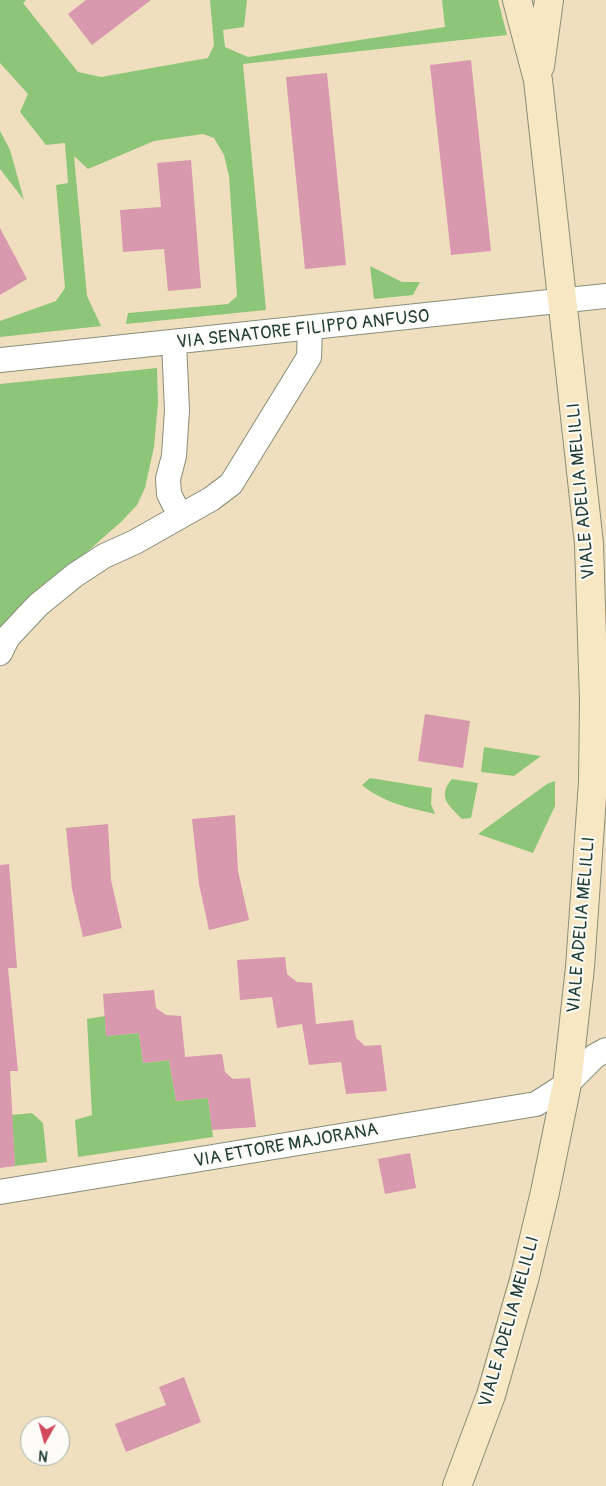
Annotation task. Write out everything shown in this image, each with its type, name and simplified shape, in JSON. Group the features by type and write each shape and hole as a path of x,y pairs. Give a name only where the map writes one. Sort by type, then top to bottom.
{"street":[{"path":"517,0 538,80"},
{"path":"538,80 549,0"},
{"name":"VIALE ADELIA MELILLI","path":"457,1486 491,1395 524,1280 545,1192 567,1084 580,967 593,782 594,701 589,544 538,80"},
{"name":"VIA SENATORE FILIPPO ANFUSO","path":"0,360 310,329 606,296"},
{"path":"0,653 8,637 38,605 74,575 104,556 136,542 210,499 231,484 309,358 310,329"},
{"path":"174,343 178,410 174,456 168,479 170,494 180,516"},
{"name":"VIA ETTORE MAJORANA","path":"0,1192 536,1104 567,1084 595,1056 606,1050"}],"green space":[{"path":"0,0 26,0 23,3 78,72 101,77 208,58 214,45 210,0 247,0 244,27 223,30 225,47 248,57 445,27 442,0 498,0 507,35 243,64 266,310 126,324 128,313 228,304 237,296 229,176 224,155 214,138 203,134 154,141 88,169 74,156 87,296 101,326 0,337 0,321 56,301 65,288 56,185 68,183 65,143 46,145 20,112 28,94 0,63"},
{"path":"0,131 10,150 24,200 0,169"},
{"path":"370,266 402,282 420,282 413,295 374,299"},
{"path":"157,368 158,403 154,447 145,488 137,505 79,559 19,607 0,633 0,384"},
{"path":"484,747 541,756 514,776 481,772"},
{"path":"370,778 432,788 431,804 435,814 406,807 378,796 362,785"},
{"path":"452,779 478,783 471,818 462,819 446,800 445,790"},
{"path":"555,781 555,806 533,853 478,834 547,784"},
{"path":"105,1016 106,1036 139,1033 143,1063 169,1060 176,1101 208,1098 213,1137 78,1157 75,1120 92,1115 87,1019"},
{"path":"32,1113 43,1123 47,1162 15,1166 12,1115"}],"building":[{"path":"86,0 151,0 92,45 68,14"},
{"path":"471,60 491,251 451,255 430,65"},
{"path":"327,73 346,265 305,269 286,77"},
{"path":"191,160 201,288 168,291 164,249 123,252 120,210 161,207 157,163"},
{"path":"0,228 27,279 0,295"},
{"path":"425,714 470,721 463,768 418,761"},
{"path":"235,815 238,871 249,920 209,930 199,884 192,819"},
{"path":"108,824 111,880 122,928 83,937 72,889 66,828"},
{"path":"9,864 17,968 8,968 18,1071 10,1071 15,1166 0,1168 0,865"},
{"path":"285,957 287,974 297,982 312,983 316,1024 353,1020 356,1038 365,1046 381,1045 387,1091 346,1094 341,1062 309,1065 302,1024 277,1028 272,997 240,1000 237,960"},
{"path":"154,990 156,1008 166,1015 181,1016 185,1057 222,1054 225,1072 233,1079 250,1078 256,1127 212,1130 208,1098 176,1101 169,1060 143,1063 139,1033 106,1036 103,994"},
{"path":"410,1153 416,1188 385,1194 378,1159"},
{"path":"184,1377 201,1422 126,1452 115,1424 166,1405 159,1387"}]}
